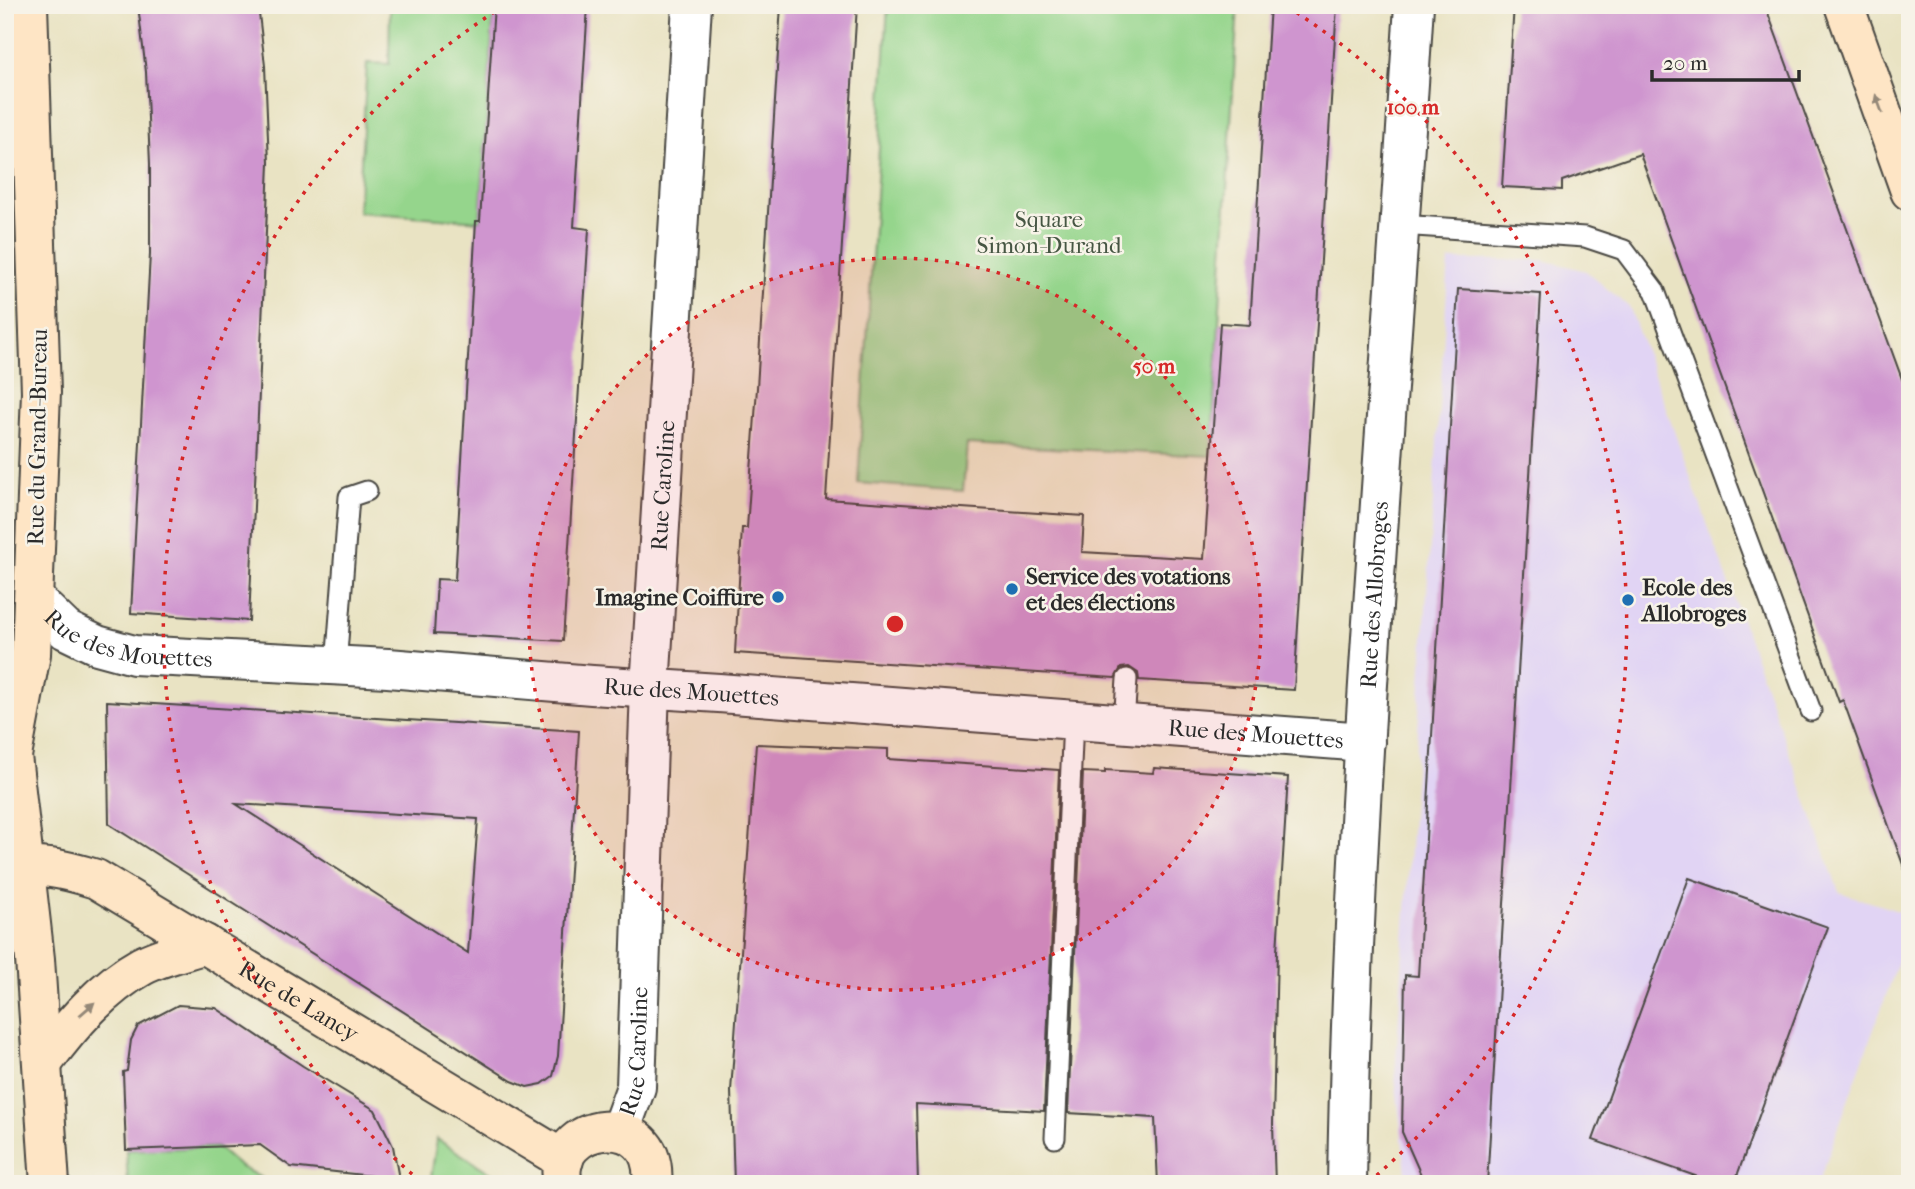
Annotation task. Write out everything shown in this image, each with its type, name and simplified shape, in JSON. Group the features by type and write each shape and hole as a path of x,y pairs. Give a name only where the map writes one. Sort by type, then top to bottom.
{"street":[{"name":"Rue du Grand-Bureau","path":"28,5 41,392 31,654 9,751 16,867 44,1062 50,1184"},
{"name":"Rue Caroline","path":"621,1131 636,1087 650,688 692,5"},
{"name":"Rue des Allobroges","path":"1348,1184 1349,1064 1364,742 1413,5"},
{"path":"1844,5 1910,191"},
{"name":"Rue des Mouettes","path":"34,599 66,630 97,645 134,655 278,662 650,688 1364,742"},
{"name":"Rue de Lancy","path":"16,867 60,868 96,879 205,944 563,1172"},
{"path":"44,1062 74,1021 143,965 205,944"},
{"path":"563,1172 573,1144 587,1134 603,1129 621,1131 636,1139 648,1153 654,1170 653,1184"}],"lane":[{"path":"1400,225 1585,237 1624,250 1655,291 1811,711"},
{"path":"336,666 349,497 367,491"},
{"path":"1124,723 1127,679"},
{"path":"1055,1138 1073,719"}],"shaded area":[{"name":"Ecole des Allobroges","path":"1449,260 1543,260 1586,271 1630,308 1839,892 1910,915 1910,929 1818,1184 1487,1184 1541,294 1458,289 1418,976 1406,975 1426,1184 1407,1183 1395,1076"}],"green space":[{"path":"390,5 494,5 480,221 358,212 367,63 389,64"},
{"name":"Square Simon-Durand","path":"888,5 1238,5 1211,456 967,444 963,491 858,483"},
{"path":"437,1139 508,1184 430,1184"},
{"path":"217,1147 239,1166 272,1184 128,1184 126,1150"}],"building":[{"path":"138,5 258,5 265,66 269,163 249,621 131,613 150,254 146,72"},
{"path":"494,5 588,5 574,227 589,229 563,641 434,634 437,579 455,580 476,221 480,221"},
{"path":"781,5 857,5 826,499 1084,516 1082,552 1204,559 1220,323 1250,325 1270,5 1337,5 1294,690 1139,680 1138,673 1129,667 1121,668 1115,678 735,653 742,528 747,528 757,388"},
{"path":"1514,5 1765,5 1910,401 1910,869 1905,870 1843,700 1839,702 1640,154 1562,181 1562,190 1502,187"},
{"path":"1458,289 1541,294 1487,1184 1425,1184 1402,1132 1405,975 1418,976"},
{"path":"107,701 579,731 558,1056 553,1076 542,1084 527,1087 512,1081 109,824","holes":["236,804 478,819 468,953"]},
{"path":"756,744 888,749 888,759 1059,770 1044,1111 916,1104 918,1184 734,1184 731,1091"},
{"path":"1154,768 1288,777 1277,951 1273,1124 1275,1184 1158,1184 1155,1118 1068,1113 1083,772 1105,773 1105,770 1153,773"},
{"path":"1689,878 1828,927 1734,1184 1718,1184 1593,1140"},
{"path":"178,1005 216,1008 375,1110 393,1146 399,1179 291,1167 260,1145 126,1150 123,1072 127,1071 131,1040 138,1026"}],"place":[{"name":"Service des votations et des élections","path":"1012,589"},
{"name":"Imagine Coiffure","path":"778,597"},
{"name":"Ecole des Allobroges","path":"1628,600"}]}
